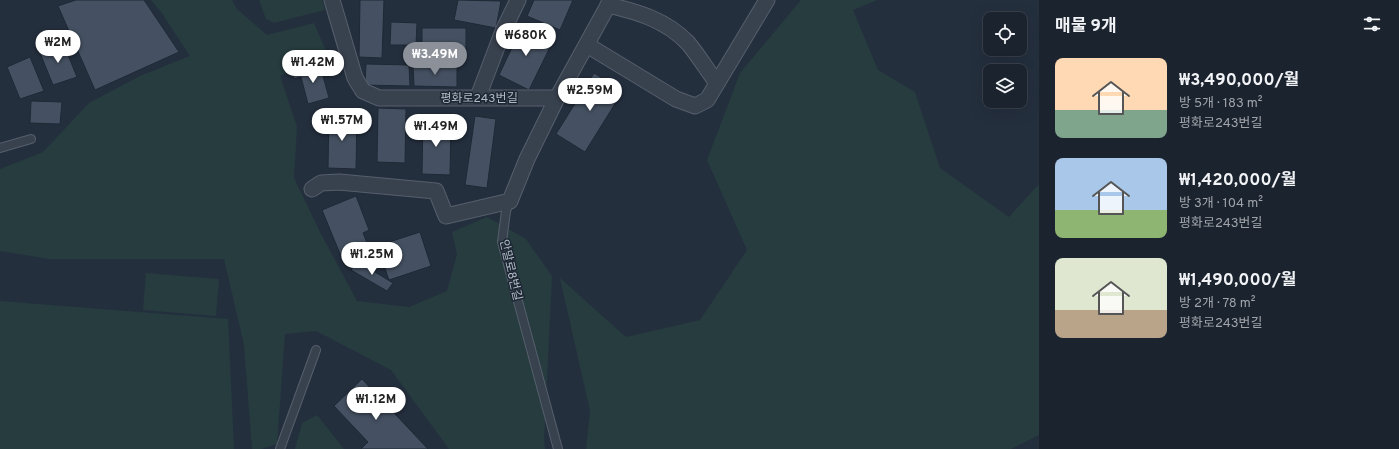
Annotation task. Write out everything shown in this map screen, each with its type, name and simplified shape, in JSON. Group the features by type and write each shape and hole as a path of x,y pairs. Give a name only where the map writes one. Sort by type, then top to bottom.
{"street":[{"name":"평화로243번길","path":"332,0 355,78 364,92 379,98 557,98"},
{"path":"478,97 503,31 518,0"},
{"path":"587,45 676,99 695,106 707,100 767,0"},
{"path":"557,98 610,3 657,20 672,29 688,43 717,83"},
{"name":"안말로8번길","path":"510,201 531,152 557,98"},
{"path":"312,189 321,183 339,182 436,191 446,216 510,201"}],"lane":[{"path":"0,148 31,139"},
{"name":"안말로8번길","path":"510,201 506,211 502,242 558,449"},
{"path":"280,449 316,350"}],"green space":[{"path":"151,0 232,0 236,8 267,35 314,23 327,53 280,76 297,127 294,178 321,234 357,301 409,307 447,291 457,254 452,232 487,217 526,239 552,276 544,441 545,449 449,449 391,370 316,331 285,334 277,444 261,449 252,449 244,345 224,259 49,259 0,251 0,169 43,152 89,103 140,76 190,56 161,12"},
{"path":"259,0 322,0 325,10 274,23 266,19"},
{"path":"801,0 877,0 853,10 878,70 915,92 940,168 1009,217 1039,184 1039,435 1011,449 586,449 590,411 560,278 626,337 700,320 747,250 707,160 740,73"},
{"path":"146,273 219,279 216,316 143,310"},
{"path":"0,301 228,319 234,449 0,449"},
{"path":"317,415 344,449 295,449 302,423"}],"building":[{"path":"76,0 144,0 179,52 95,90 58,6"},
{"path":"360,0 384,0 382,58 359,57"},
{"path":"458,0 501,1 496,28 454,20"},
{"path":"534,0 573,0 560,30 527,16"},
{"path":"391,22 417,23 416,45 390,45"},
{"path":"523,24 554,39 529,90 499,75"},
{"path":"422,28 466,28 466,49 422,49"},
{"path":"63,43 77,77 53,85 40,53"},
{"path":"30,57 44,91 20,99 7,67"},
{"path":"366,64 409,65 410,86 365,85"},
{"path":"320,65 329,98 308,104 301,77 294,79 292,72"},
{"path":"413,65 457,66 457,87 414,86"},
{"path":"594,73 623,91 585,152 556,134"},
{"path":"31,101 62,102 60,124 30,123"},
{"path":"378,108 406,109 405,163 377,162"},
{"path":"329,114 357,115 356,169 328,168"},
{"path":"475,116 496,119 487,188 465,185"},
{"path":"423,120 451,121 450,175 422,174"},
{"path":"356,196 369,230 363,233 372,255 345,266 322,210"},
{"path":"420,232 431,266 389,280 377,246"},
{"path":"357,261 393,283 387,291 351,270"},
{"path":"362,379 428,449 361,449 368,442 334,406"}]}
